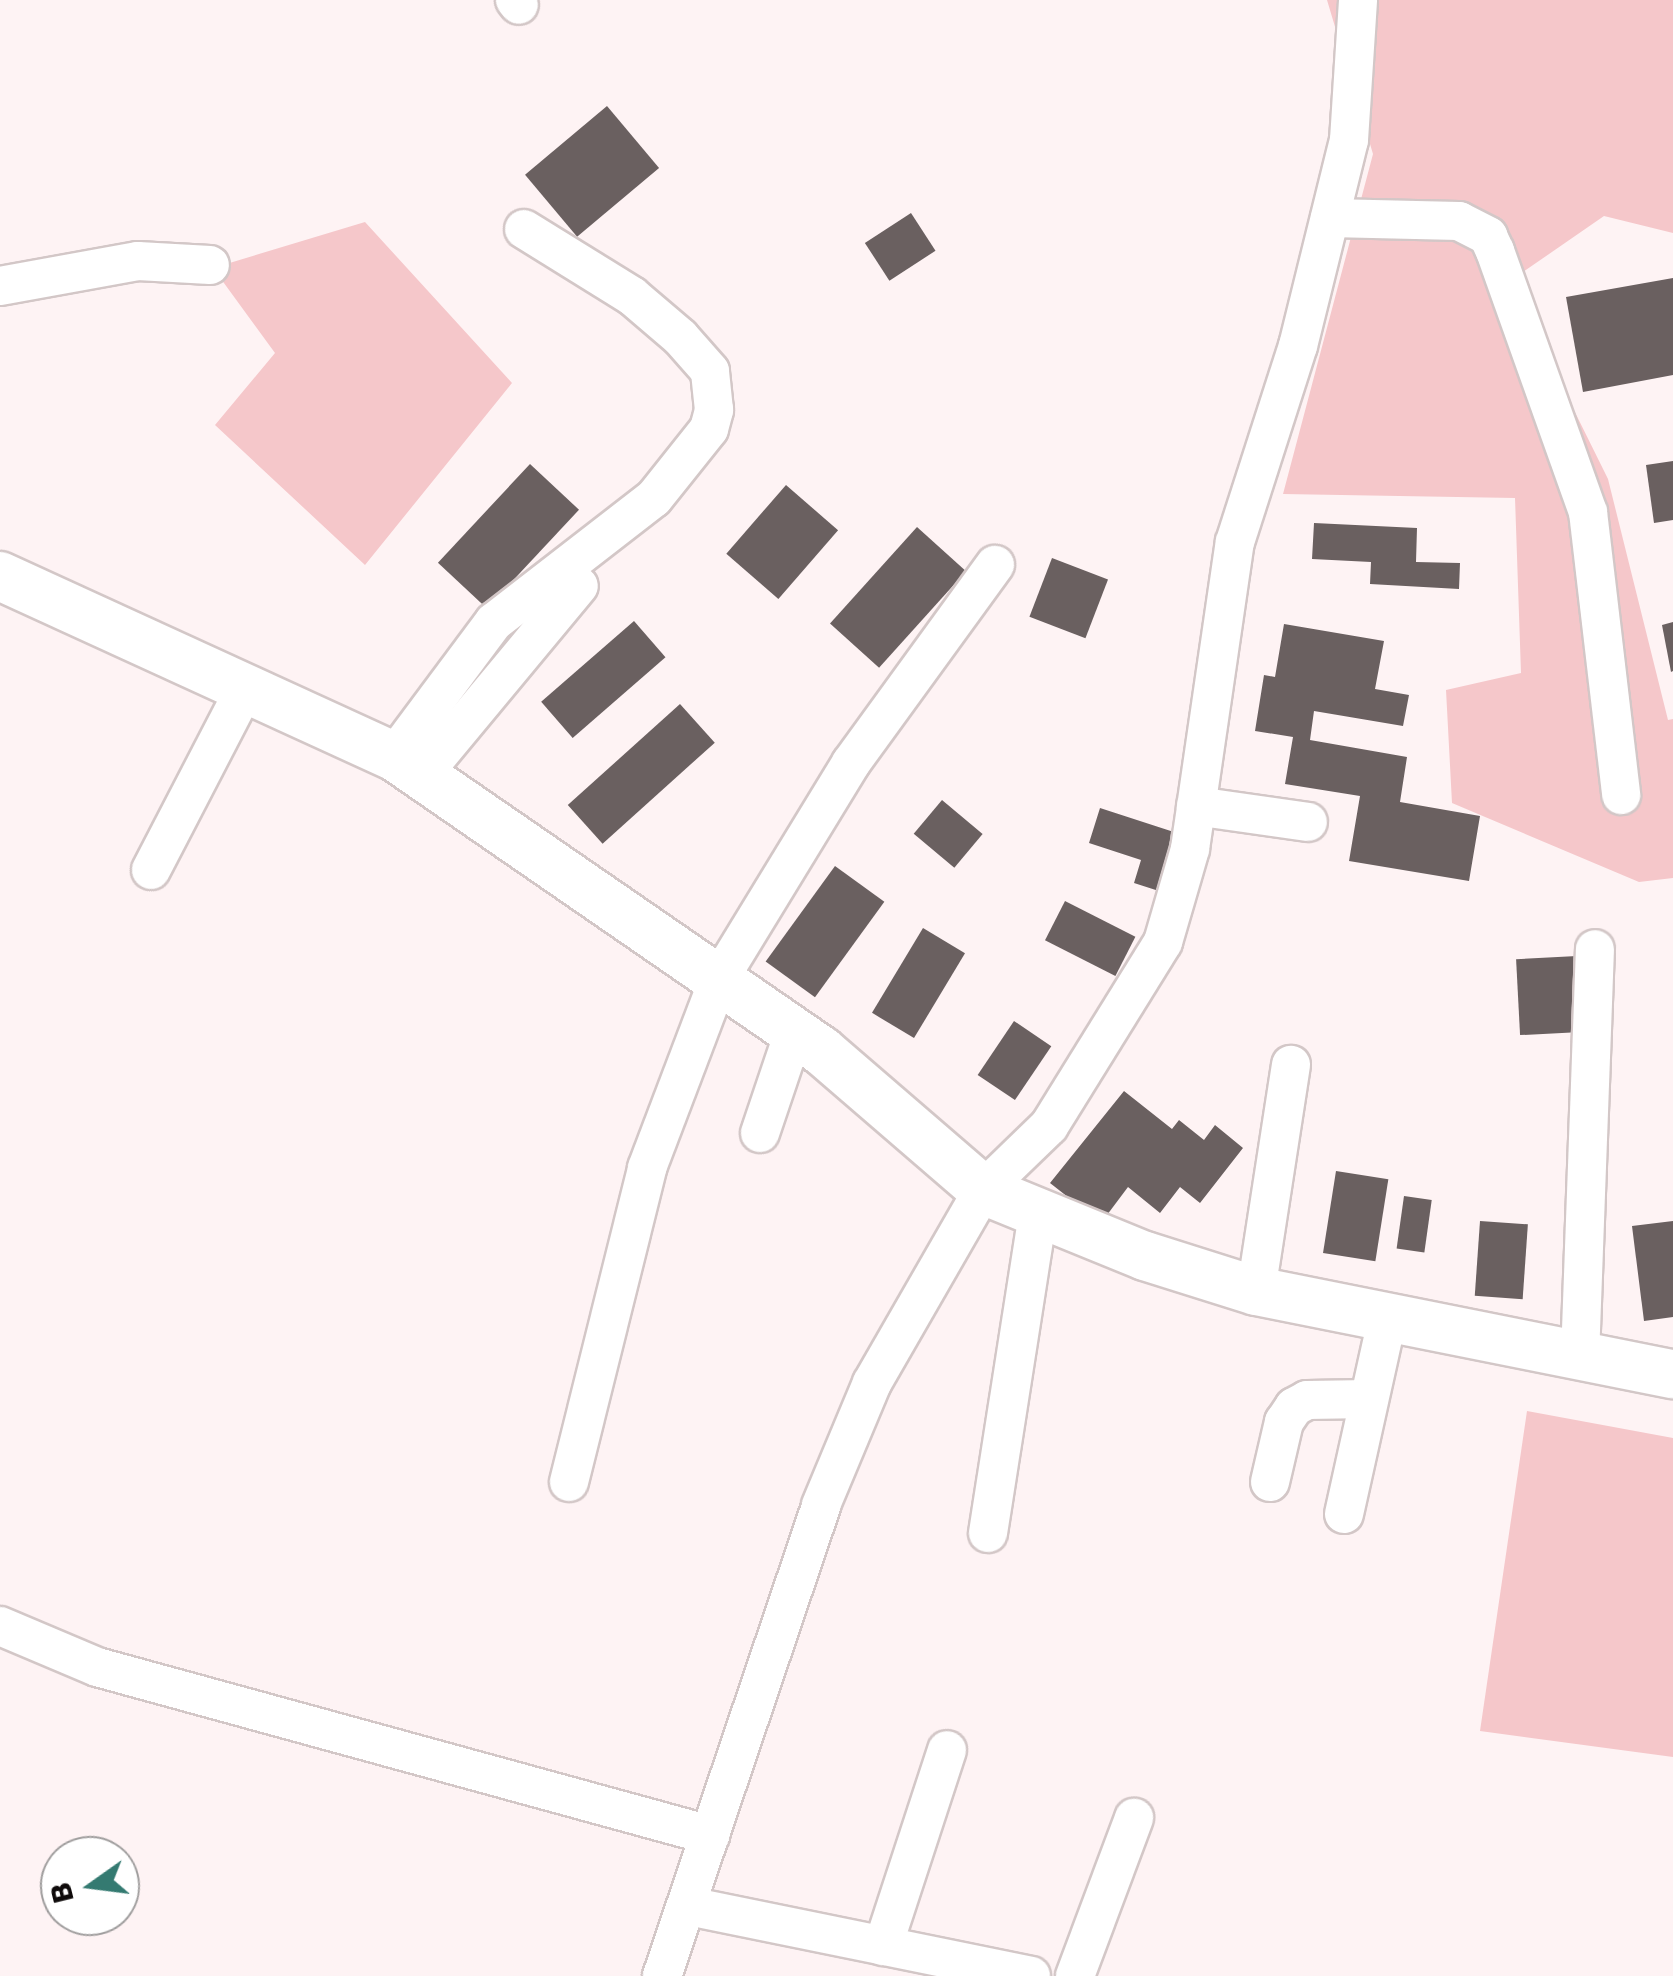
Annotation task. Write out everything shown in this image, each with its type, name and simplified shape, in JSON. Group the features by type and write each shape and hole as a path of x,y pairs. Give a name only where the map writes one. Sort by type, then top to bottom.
{"street":[{"path":"662,1976 821,1504 872,1383 983,1190 1049,1126 1164,942 1196,806 1235,542 1298,346 1349,140 1358,0"},
{"path":"1330,218 1460,221 1488,236 1588,512 1621,795"},
{"path":"407,766 494,622 654,498 709,428 714,410 710,371 680,337 632,296 524,229"},
{"path":"0,286 138,261 210,265"},
{"path":"569,1482 647,1168 718,981 851,763 995,565"},
{"path":"0,576 407,766 794,1032 983,1190 1256,1292 1673,1374"},
{"path":"407,766 579,586"},
{"path":"151,870 244,689"},
{"path":"1196,806 1308,822"},
{"path":"1580,1357 1595,949"},
{"path":"760,1133 794,1032"},
{"path":"1256,1292 1290,1065"},
{"path":"988,1533 1038,1212"},
{"path":"1344,1514 1387,1320"},
{"path":"1270,1482 1294,1407 1308,1400 1370,1398"},
{"path":"0,1626 97,1668 710,1835"},
{"path":"883,1946 947,1750"},
{"path":"1075,1976 1134,1818"},
{"path":"688,1906 1030,1976"}],"shaded area":[{"path":"1327,0 1673,0 1673,233 1604,216 1510,281 1608,479 1668,720 1673,719 1673,878 1639,882 1452,803 1446,690 1521,673 1515,498 1283,494 1373,154"},
{"path":"365,222 512,383 365,565 215,425 275,353 213,268"},
{"path":"1527,1411 1673,1438 1673,1757 1480,1731"}],"building":[{"path":"607,106 659,168 577,237 525,175"},
{"path":"911,213 936,251 889,281 865,243"},
{"path":"1673,278 1673,375 1583,392 1566,297"},
{"path":"1673,461 1673,520 1654,523 1646,465"},
{"path":"530,464 579,510 487,608 438,563"},
{"path":"786,485 838,530 778,599 726,554"},
{"path":"1314,523 1417,528 1416,562 1460,563 1459,589 1370,584 1371,562 1312,559"},
{"path":"917,527 966,571 879,668 830,624"},
{"path":"1052,558 1108,580 1085,638 1029,617"},
{"path":"634,621 665,657 573,738 541,702"},
{"path":"1673,622 1673,671 1671,672 1662,625"},
{"path":"1284,624 1384,641 1375,689 1409,695 1403,726 1314,711 1310,740 1407,757 1400,802 1480,816 1469,881 1349,861 1360,796 1285,784 1293,737 1255,731 1264,675 1275,677"},
{"path":"680,704 715,743 603,844 568,805"},
{"path":"942,800 983,834 954,868 914,834"},
{"path":"1100,808 1180,834 1162,892 1134,883 1141,860 1089,843"},
{"path":"835,866 884,902 815,997 766,961"},
{"path":"1065,901 1135,937 1115,976 1045,940"},
{"path":"923,928 965,953 914,1038 872,1013"},
{"path":"1577,956 1581,1032 1520,1035 1516,959"},
{"path":"1014,1021 1051,1046 1015,1100 978,1075"},
{"path":"1124,1091 1172,1129 1179,1120 1204,1140 1215,1125 1243,1148 1200,1203 1180,1187 1160,1213 1128,1187 1101,1223 1050,1183"},
{"path":"1336,1171 1388,1179 1375,1261 1323,1253"},
{"path":"1404,1196 1432,1200 1424,1252 1397,1248"},
{"path":"1480,1221 1528,1224 1523,1299 1475,1296"},
{"path":"1673,1221 1673,1317 1644,1321 1632,1226"}]}
